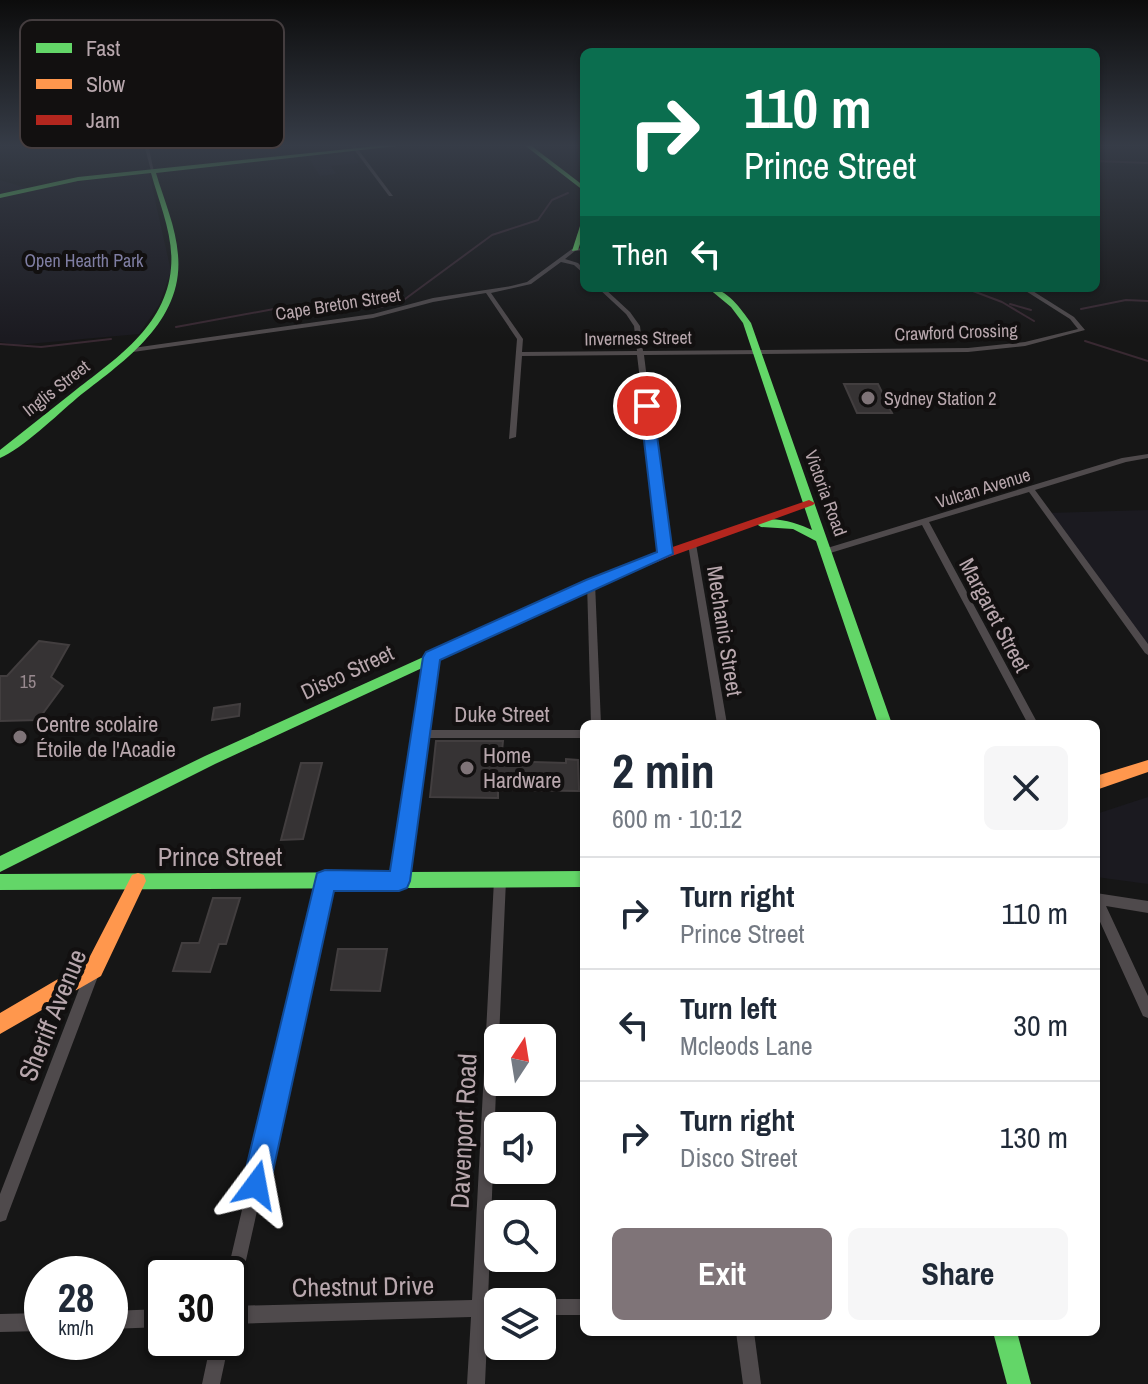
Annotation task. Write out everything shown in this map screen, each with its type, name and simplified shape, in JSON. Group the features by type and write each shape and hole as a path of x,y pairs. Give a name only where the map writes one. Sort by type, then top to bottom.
{"main road":[{"name":"Inglis Street","path":"0,455 133,350 156,322 174,285 177,271 162,209"},
{"name":"Victoria Road","path":"717,292 742,314 884,720"},
{"name":"Disco Street","path":"0,864 591,583 809,503"},
{"path":"753,523 795,526 825,545"},
{"path":"1100,782 1148,766"},
{"name":"Prince Street","path":"0,882 580,879"},
{"name":"Sheriff Avenue","path":"94,969 138,881"},
{"path":"0,1024 94,969"},
{"path":"1006,1336 1019,1384"}],"street":[{"name":"Cape Breton Street","path":"133,350 373,316 433,300 529,283 579,249"},
{"path":"561,260 580,268"},
{"path":"488,292 518,332 521,354 512,437"},
{"path":"605,292 635,322 665,554"},
{"name":"Crawford Crossing","path":"756,350 968,350 1025,344 1082,330 1072,318 1030,292"},
{"name":"Inverness Street","path":"521,354 756,350"},
{"name":"Vulcan Avenue","path":"825,545 925,522 1125,460 1148,456"},
{"path":"1032,491 1148,651"},
{"name":"Margaret Street","path":"925,522 1031,720"},
{"name":"Mechanic Street","path":"692,544 721,720"},
{"path":"591,583 596,720"},
{"path":"399,881 432,657"},
{"name":"Duke Street","path":"420,734 580,734"},
{"name":"Davenport Road","path":"490,1288 500,880"},
{"path":"239,1256 325,881"},
{"path":"1100,900 1148,907"},
{"path":"1100,908 1148,1011"},
{"name":"Sheriff Avenue","path":"0,1214 94,969"},
{"path":"556,1307 580,1307"},
{"name":"Chestnut Drive","path":"248,1315 484,1308"},
{"path":"0,1323 24,1322"},
{"path":"746,1336 752,1384"},
{"name":"Davenport Road","path":"476,1384 484,1337"},
{"path":"211,1384 216,1360"}],"green space":[{"name":"Open Hearth Park","path":"0,209 157,209 171,271 159,305 139,334 17,345 0,342"},
{"path":"1148,510 1148,643 1143,644 1048,513"},
{"path":"1148,797 1148,884 1100,878 1100,813"}],"building":[{"name":"Sydney Station 2","path":"844,384 878,384 892,413 857,413"},
{"name":"Centre scolaire Étoile de l'Acadie","path":"39,641 69,645 51,677 63,686 38,720 0,721 0,676 7,676"},
{"path":"240,704 239,716 212,720 214,708"},
{"name":"Home Hardware","path":"436,741 503,741 501,761 566,763 566,759 578,760 579,791 498,790 498,798 430,797"},
{"path":"301,763 322,763 303,839 281,840"},
{"path":"213,898 240,898 226,944 219,944 210,972 173,971 182,943 199,943"},
{"path":"338,949 387,949 380,991 331,990"}],"waterway":[{"path":"376,308 401,302 492,235 538,220 546,209"},
{"path":"976,292 1002,302 1034,321"},
{"path":"1081,309 1126,300 1148,301"},
{"path":"1010,304 1031,310"},
{"path":"176,327 274,309 349,309"},
{"path":"0,344 41,347 111,339"},
{"path":"1085,341 1148,361"}],"traffic: fast":[{"path":"0,455 110,369 154,324 165,307 175,267 171,230 164,209"},
{"path":"574,250 580,234"},
{"path":"717,292 734,305 747,323 884,720"},
{"path":"761,523 795,526 822,539"},
{"path":"0,864 210,760 591,585"},
{"path":"0,882 580,879"},
{"path":"1006,1336 1019,1384"}],"traffic: slow":[{"path":"1100,782 1148,766"},
{"path":"0,1024 94,969 138,881"}],"traffic: jam":[{"path":"591,585 665,554 809,503"}],"place":[{"name":"Sydney Station 2","path":"868,398"},
{"name":"Centre scolaire Étoile de l'Acadie","path":"20,737"},
{"name":"Home Hardware","path":"467,768"}],"route":[{"path":"256,1185 325,881 399,881 432,657 591,583 665,554 647,406"}]}
